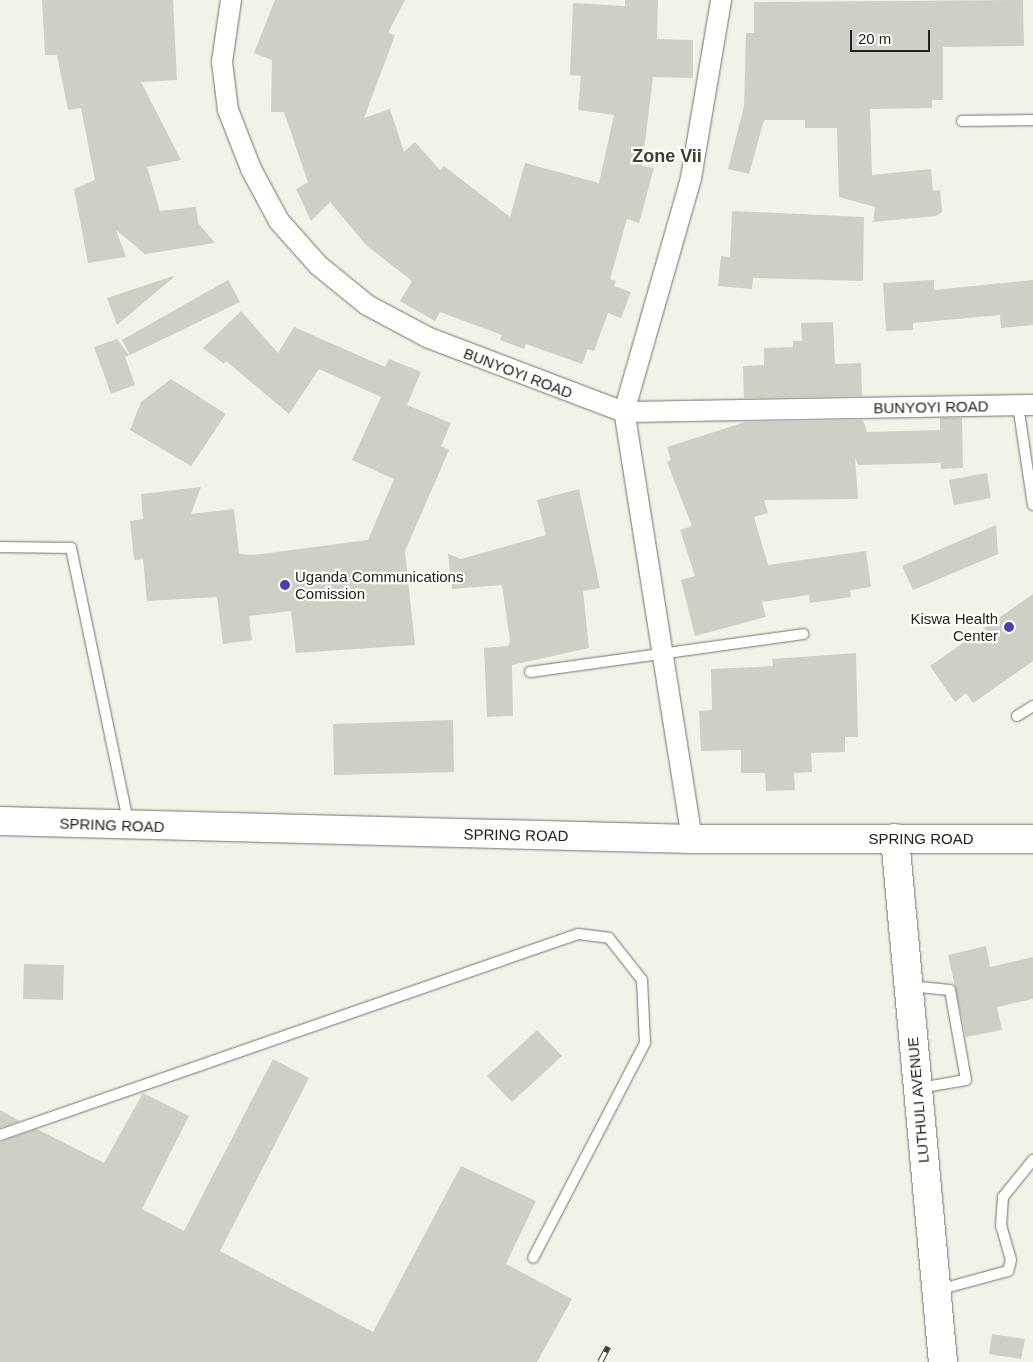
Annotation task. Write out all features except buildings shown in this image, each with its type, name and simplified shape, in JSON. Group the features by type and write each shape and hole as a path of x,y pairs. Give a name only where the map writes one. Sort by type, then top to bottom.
{"main road":[{"name":"SPRING ROAD","path":"0,820 129,826 692,839 895,838 1033,840"},
{"name":"LUTHULI AVENUE","path":"895,838 943,1362"}],"street":[{"name":"BUNYOYI ROAD","path":"231,0 222,62 228,110 251,169 279,221 318,265 367,305 429,338 624,412 1025,405"},
{"path":"692,839 624,412 691,178 720,0"}],"lane":[{"path":"962,121 1033,120"},
{"path":"1025,405 1033,505"},
{"path":"0,547 71,548 129,826"},
{"path":"530,672 803,634"},
{"path":"1018,716 1033,706"},
{"path":"0,1135 578,934 609,938 642,980 645,1043 533,1258"},
{"path":"908,986 950,990 966,1080 917,1089"},
{"path":"936,1291 1008,1271 1011,1260 1000,1226 1003,1197 1033,1160"}],"railway":[{"path":"600,1362 608,1347"}],"place":[{"name":"Uganda Communications Comission","path":"285,585"},
{"name":"Kiswa Health Center","path":"1009,627"}],"district":[{"name":"Zone Vii","path":"667,156"}]}
